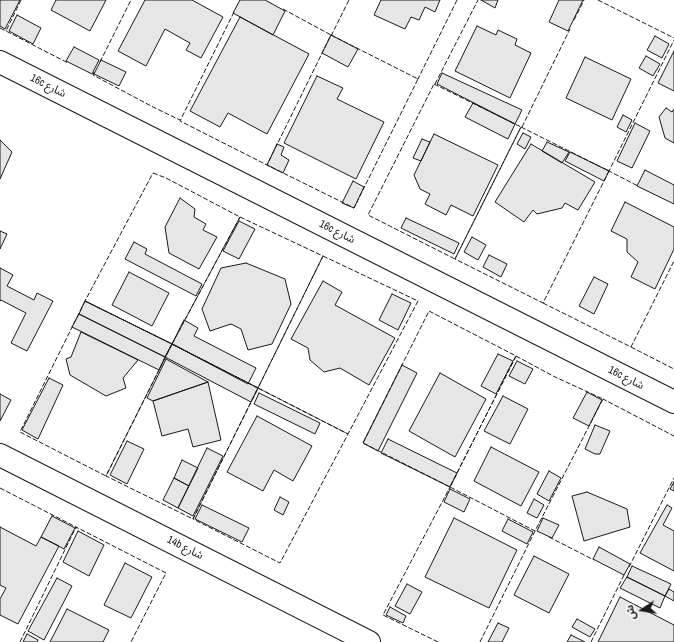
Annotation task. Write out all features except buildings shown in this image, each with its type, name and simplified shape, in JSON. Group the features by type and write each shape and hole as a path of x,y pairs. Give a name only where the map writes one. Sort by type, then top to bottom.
{"street":[{"name":"16c شارع","path":"0,62 674,402"},
{"name":"14b شارع","path":"0,455 369,642"}],"fence":[{"path":"21,0 6,31 68,63"},
{"path":"100,62 131,0"},
{"path":"331,36 349,0"},
{"path":"417,79 457,0"},
{"path":"435,84 478,0"},
{"path":"574,20 584,0"},
{"path":"598,0 674,38"},
{"path":"283,9 331,35 330,36"},
{"path":"234,12 180,121 267,164"},
{"path":"0,28 6,30"},
{"path":"522,127 570,29"},
{"path":"331,35 418,79 354,208 267,165 331,35"},
{"path":"607,170 609,171 674,40"},
{"path":"94,72 93,75 180,120"},
{"path":"434,84 521,127 455,259 368,215 434,84"},
{"path":"521,127 609,171 543,303 455,259 521,127"},
{"path":"608,172 609,171 638,186"},
{"path":"153,173 166,178 240,217 172,344 85,301 153,173"},
{"path":"240,217 323,256 258,388 172,344 240,217"},
{"path":"323,256 418,301 348,434 258,388 323,256"},
{"path":"543,303 631,347 674,261"},
{"path":"85,301 172,344 106,476 20,432 85,301"},
{"path":"429,311 516,356 450,487 363,443 429,311"},
{"path":"172,344 258,388 193,519 106,476 172,344"},
{"path":"631,347 674,369"},
{"path":"516,356 555,377 603,399 535,531 450,487 516,356"},
{"path":"258,388 348,434 280,563 193,519 258,388"},
{"path":"603,400 674,436"},
{"path":"629,567 674,478"},
{"path":"438,642 383,615 450,487"},
{"path":"0,488 76,527 76,529"},
{"path":"20,642 76,527 166,573 131,642"},
{"path":"480,642 535,531 534,530"},
{"path":"549,537 594,560"},
{"path":"591,642 623,575"}]}
